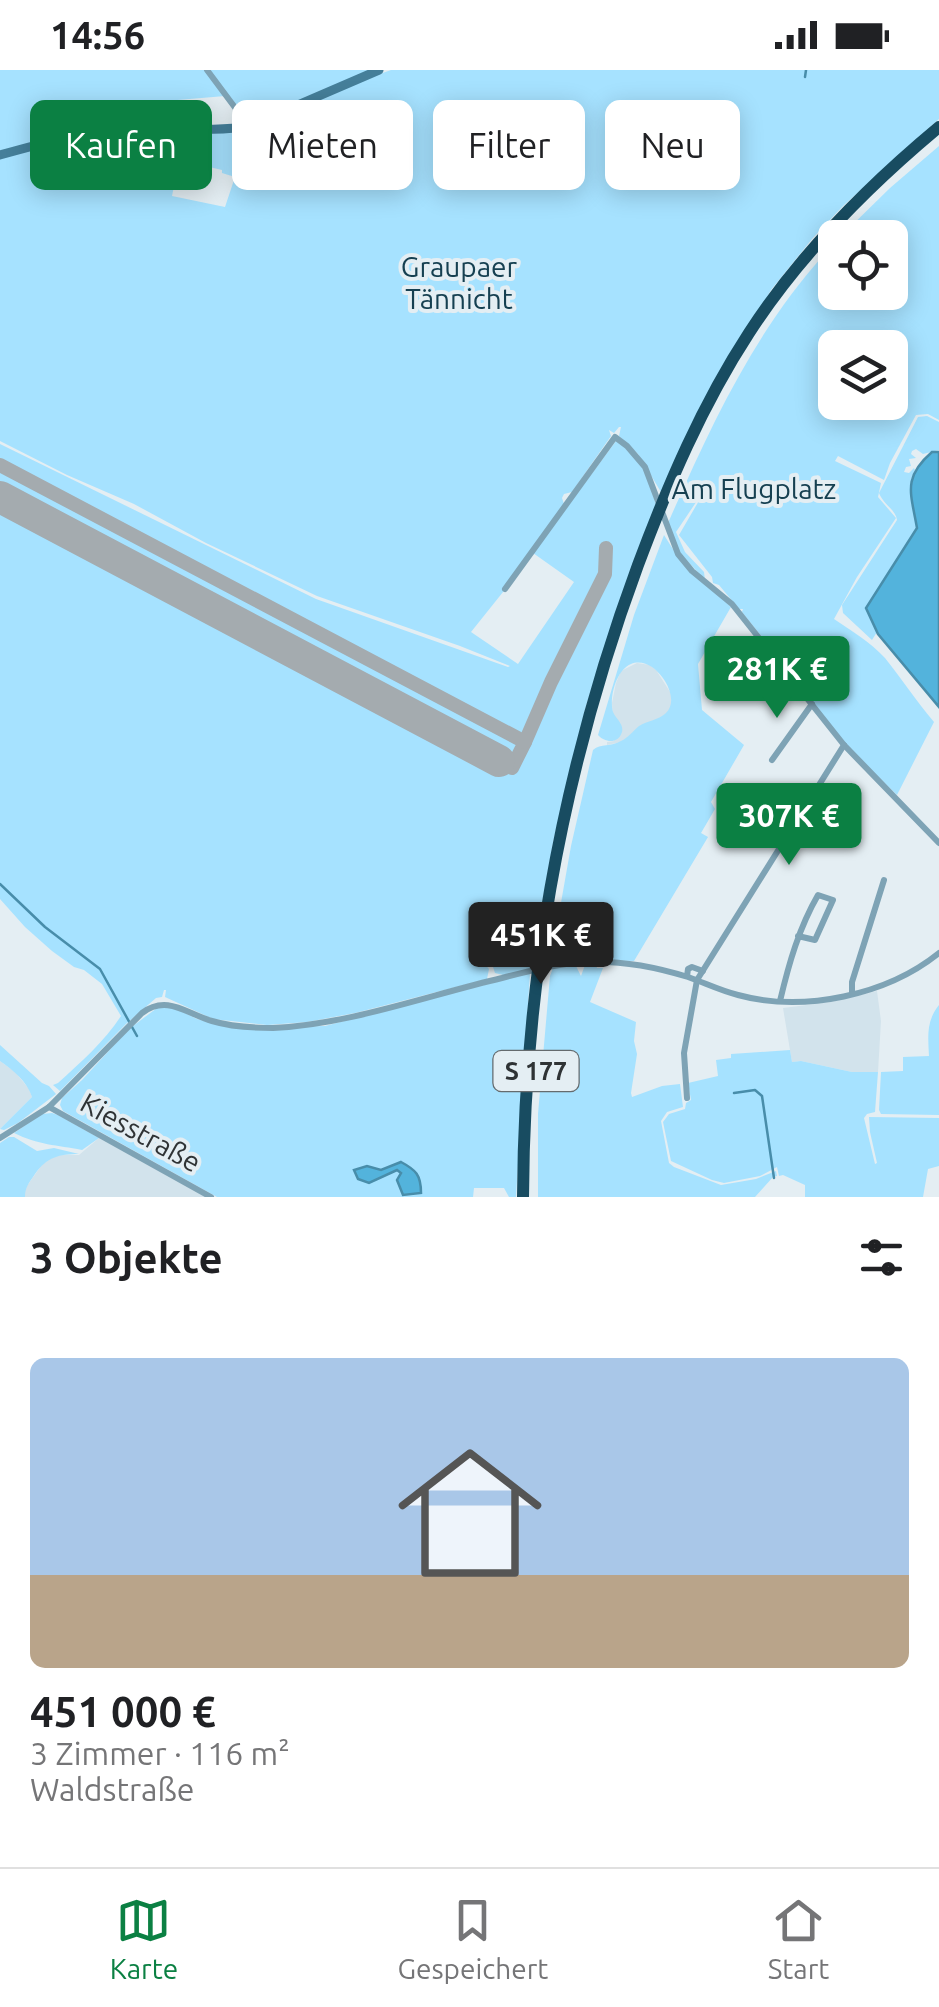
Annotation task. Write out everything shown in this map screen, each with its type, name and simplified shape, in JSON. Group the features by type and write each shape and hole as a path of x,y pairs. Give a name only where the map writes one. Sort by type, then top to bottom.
{"highway":[{"name":"S 177","path":"523,1197 540,979 559,840 596,690 652,528 710,400 750,330 817,244 883,176 939,127"},
{"name":"S 177","path":"543,959 566,841 603,696 629,612 708,422 774,309 821,250 887,183 939,138"},
{"name":"S 177","path":"527,1165 531,1197"}],"street":[{"path":"207,70 232,103"},
{"path":"309,100 379,70"},
{"path":"0,154 118,130 232,129"},
{"path":"505,590 615,438 645,467 670,537 685,563 732,604 844,746 939,843"},
{"path":"772,760 812,704"},
{"path":"687,1098 684,1052 697,980 844,746"},
{"path":"852,993 884,880"},
{"path":"780,1001 798,936 818,894 833,900 815,940 798,936"},
{"path":"0,1138 49,1106 130,1024 147,1009 163,1004 228,1025 308,1025 546,967 582,962 634,963 735,995 780,1001 815,1000 904,976 939,952"},
{"path":"687,977 692,967 702,971"},
{"name":"Kiesstraße","path":"49,1106 211,1197"}],"shaded area":[{"path":"932,452 939,452 939,707 878,634 866,608 917,528 912,478"},
{"path":"637,663 656,670 672,695 672,703 663,716 621,742 607,745 614,741 612,703 616,683 621,671"},
{"path":"877,991 881,1021 878,1072 852,1072 792,1062 783,1008"},
{"path":"0,1061 15,1072 32,1097 0,1129"},
{"path":"99,1138 206,1197 25,1197 24,1190 44,1162 57,1155 79,1155"},
{"path":"401,1162 417,1174 421,1193 403,1195 397,1180 401,1173 397,1170 369,1183 358,1179 354,1170 367,1166 381,1170"}],"green space":[{"path":"0,70 205,70 225,96 178,100 30,100 30,144 0,151"},
{"path":"209,70 370,70 302,100 232,101"},
{"name":"Graupaer Tännicht","path":"391,70 939,70 939,119 830,220 818,220 818,233 771,290 661,492 638,454 619,436 621,427 614,433 609,430 611,436 572,492 564,494 564,504 471,632 518,664 574,582 533,553 616,441 620,442 643,467 656,504 586,706 554,838 530,969 495,973 497,952 489,961 482,961 489,969 487,979 355,1013 267,1025 213,1019 165,997 164,990 162,997 126,1024 60,1091 53,1085 92,1051 121,1016 102,984 52,951 0,899 0,444 316,599 510,666 317,596 0,441 0,157 30,150 30,190 173,190 172,196 225,207 232,186 232,190 413,190 413,100 316,100"},
{"path":"232,130 232,176 212,168 212,132"},
{"name":"Am Flugplatz","path":"939,146 939,420 928,414 916,415 884,480 838,456 835,461 881,483 878,497 896,518 834,619 885,658 934,722 897,795 831,728 806,685 797,681 743,609 713,583 679,535 711,480 676,532 685,552 704,572 705,580 680,553 668,523 739,376 783,306 818,263 818,310 908,310 908,220 857,220"},
{"path":"927,416 939,422 939,450 923,454 912,451 916,458 909,459 911,466 904,472 915,470 910,491 917,527 866,608 877,632 872,640 843,613 842,605 897,520 879,493 918,417"},
{"path":"664,535 676,554 731,607 698,664 702,710 744,745 711,802 715,809 701,833 708,837 634,961 584,960 588,950 576,950 575,959 554,960 571,846 593,750 624,740 670,708 671,695 662,676 647,664 631,664 618,678 612,699 622,732 611,741 598,735 634,615"},
{"path":"585,965 603,968 590,1002 636,1022 632,1097 680,1084 683,1107 667,1112 661,1121 669,1163 721,1185 776,1171 777,1176 755,1197 538,1197 538,1114 550,976 553,968 576,966 581,976"},
{"path":"530,973 516,1197 509,1197 504,1188 474,1188 473,1197 217,1197 63,1111 60,1105 62,1098 129,1029 157,1008 165,1006 231,1028 325,1026"},
{"path":"939,1005 939,1115 881,1114 881,1072 903,1071 903,1057 929,1056 930,1023"},
{"path":"0,1045 56,1094 4,1130 0,1129 32,1097 15,1072 0,1061"},
{"path":"790,1050 792,1062 852,1072 878,1072 875,1112 864,1118 875,1164 869,1117 939,1118 939,1166 928,1169 923,1197 805,1197 805,1185 779,1176 777,1167 760,1176 724,1183 671,1161 663,1122 669,1114 685,1109 691,1100 688,1083 718,1076 716,1060 731,1058 731,1054"},
{"path":"52,1113 99,1138 82,1150 14,1133 42,1114"},
{"path":"9,1137 37,1151 54,1148 79,1154 49,1160 29,1183 25,1197 0,1197 0,1143"}],"waterway":[{"path":"805,77 806,70"},
{"path":"0,884 45,927 100,969 137,1036"},
{"path":"734,1093 755,1090 762,1096 774,1178"}],"taxiway":[{"path":"0,465 525,742 512,768 499,761"},
{"path":"525,742 605,574 606,548"}],"runway":[{"path":"0,497 499,761"}]}
